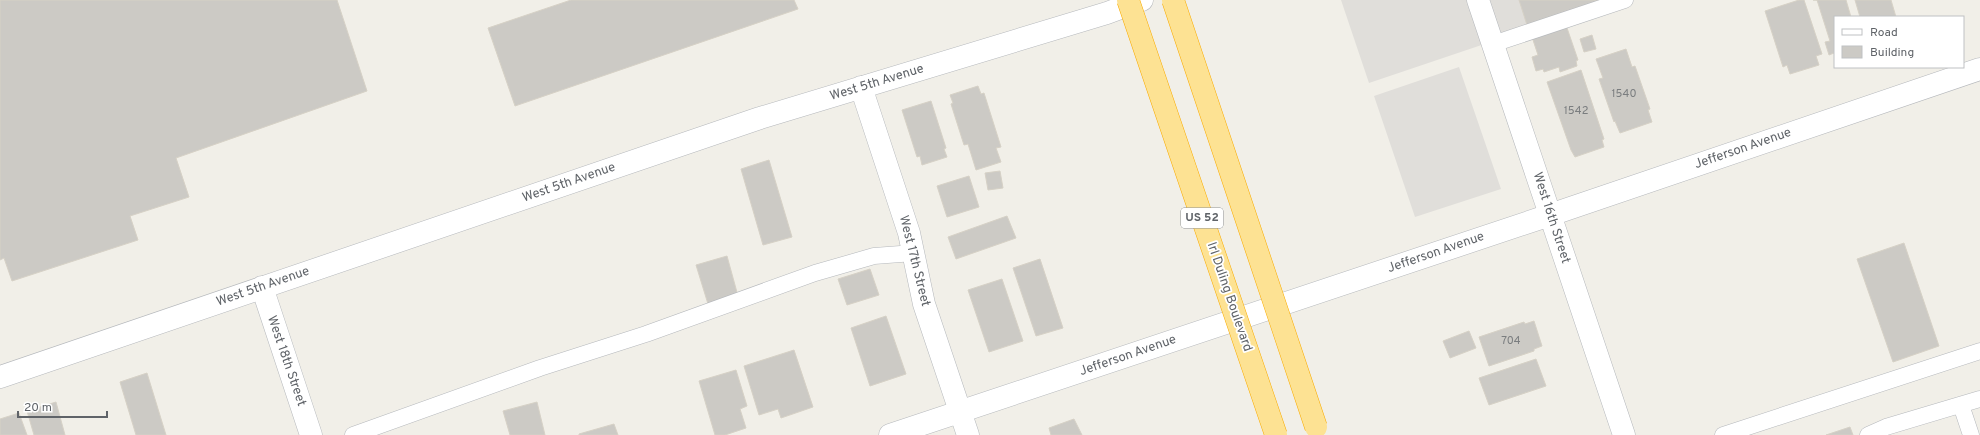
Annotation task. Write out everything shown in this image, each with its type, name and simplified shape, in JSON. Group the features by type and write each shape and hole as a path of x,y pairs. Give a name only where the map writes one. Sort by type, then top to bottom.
{"highway":[{"name":"Irl Duling Boulevard","path":"1128,0 1276,435"},
{"name":"US 52","path":"1173,0 1316,427"}],"street":[{"name":"West 5th Avenue","path":"0,377 753,121 1106,13 1142,0"},
{"name":"West 16th Street","path":"1478,0 1624,435"},
{"name":"Jefferson Avenue","path":"890,435 1550,215 1980,69"},
{"name":"West 17th Street","path":"861,88 909,233 924,304 968,435"},
{"name":"West 18th Street","path":"262,287 311,435"}],"lane":[{"path":"1492,44 1625,0"},
{"path":"353,435 533,371 646,334 815,273 874,256 914,253"},
{"path":"1723,435 1980,351"},
{"path":"1868,435 1886,426 1980,399"},
{"path":"1961,405 1971,435"}],"shaded area":[{"path":"1341,0 1615,0 1369,83"},
{"path":"1459,67 1501,189 1415,217 1374,96"}],"building":[{"path":"0,0 337,0 367,91 176,158 189,197 130,216 138,240 12,281 4,258 0,260"},
{"path":"571,0 794,0 798,9 515,106 488,28"},
{"path":"1519,0 1603,0 1527,25"},
{"path":"1799,0 1804,0 1822,54 1816,56 1819,65 1790,74 1787,65 1783,67 1765,11"},
{"path":"1817,0 1846,0 1851,16 1834,16 1834,53 1829,55 1825,42 1830,41"},
{"path":"1855,0 1891,0 1896,16 1860,16"},
{"path":"1566,25 1578,60 1576,61 1577,66 1560,72 1559,67 1544,72 1543,69 1536,71 1532,57 1538,55 1532,37"},
{"path":"1592,35 1596,49 1584,52 1580,39"},
{"path":"1626,49 1632,67 1635,66 1650,109 1648,110 1652,122 1620,133 1615,121 1614,122 1599,79 1603,78 1596,59"},
{"path":"1581,70 1604,139 1602,140 1604,147 1575,157 1571,150 1547,82"},
{"path":"978,86 981,94 984,93 1001,147 996,148 1001,162 976,170 968,144 964,145 951,104 953,103 950,95"},
{"path":"931,101 946,148 944,149 947,157 922,165 920,156 917,157 902,110"},
{"path":"769,160 792,237 763,245 741,169"},
{"path":"1000,171 1003,188 988,190 985,173"},
{"path":"969,176 979,207 947,217 937,186"},
{"path":"1007,216 1016,238 956,259 948,237"},
{"path":"1904,243 1939,346 1893,362 1857,259"},
{"path":"727,256 738,296 708,304 696,265"},
{"path":"1040,259 1063,328 1036,336 1013,268"},
{"path":"870,269 879,295 847,305 838,279"},
{"path":"1002,279 1023,341 989,352 968,290"},
{"path":"886,316 906,374 870,386 851,328"},
{"path":"1534,321 1542,346 1534,349 1534,351 1489,366 1479,337 1524,322 1525,324"},
{"path":"1469,331 1476,348 1450,358 1443,341"},
{"path":"794,350 813,407 781,418 778,409 759,415 744,366"},
{"path":"1536,359 1546,386 1489,405 1479,378"},
{"path":"736,370 747,406 740,409 746,428 725,435 715,435 699,381"},
{"path":"147,373 166,435 136,435 120,382"},
{"path":"56,402 65,435 34,435 27,411"},
{"path":"537,402 545,435 510,435 503,411"},
{"path":"19,413 27,435 0,435 0,419"},
{"path":"1074,419 1082,435 1051,435 1049,428"},
{"path":"614,424 618,435 579,435 579,434"},
{"path":"1850,427 1853,435 1826,435"}]}
